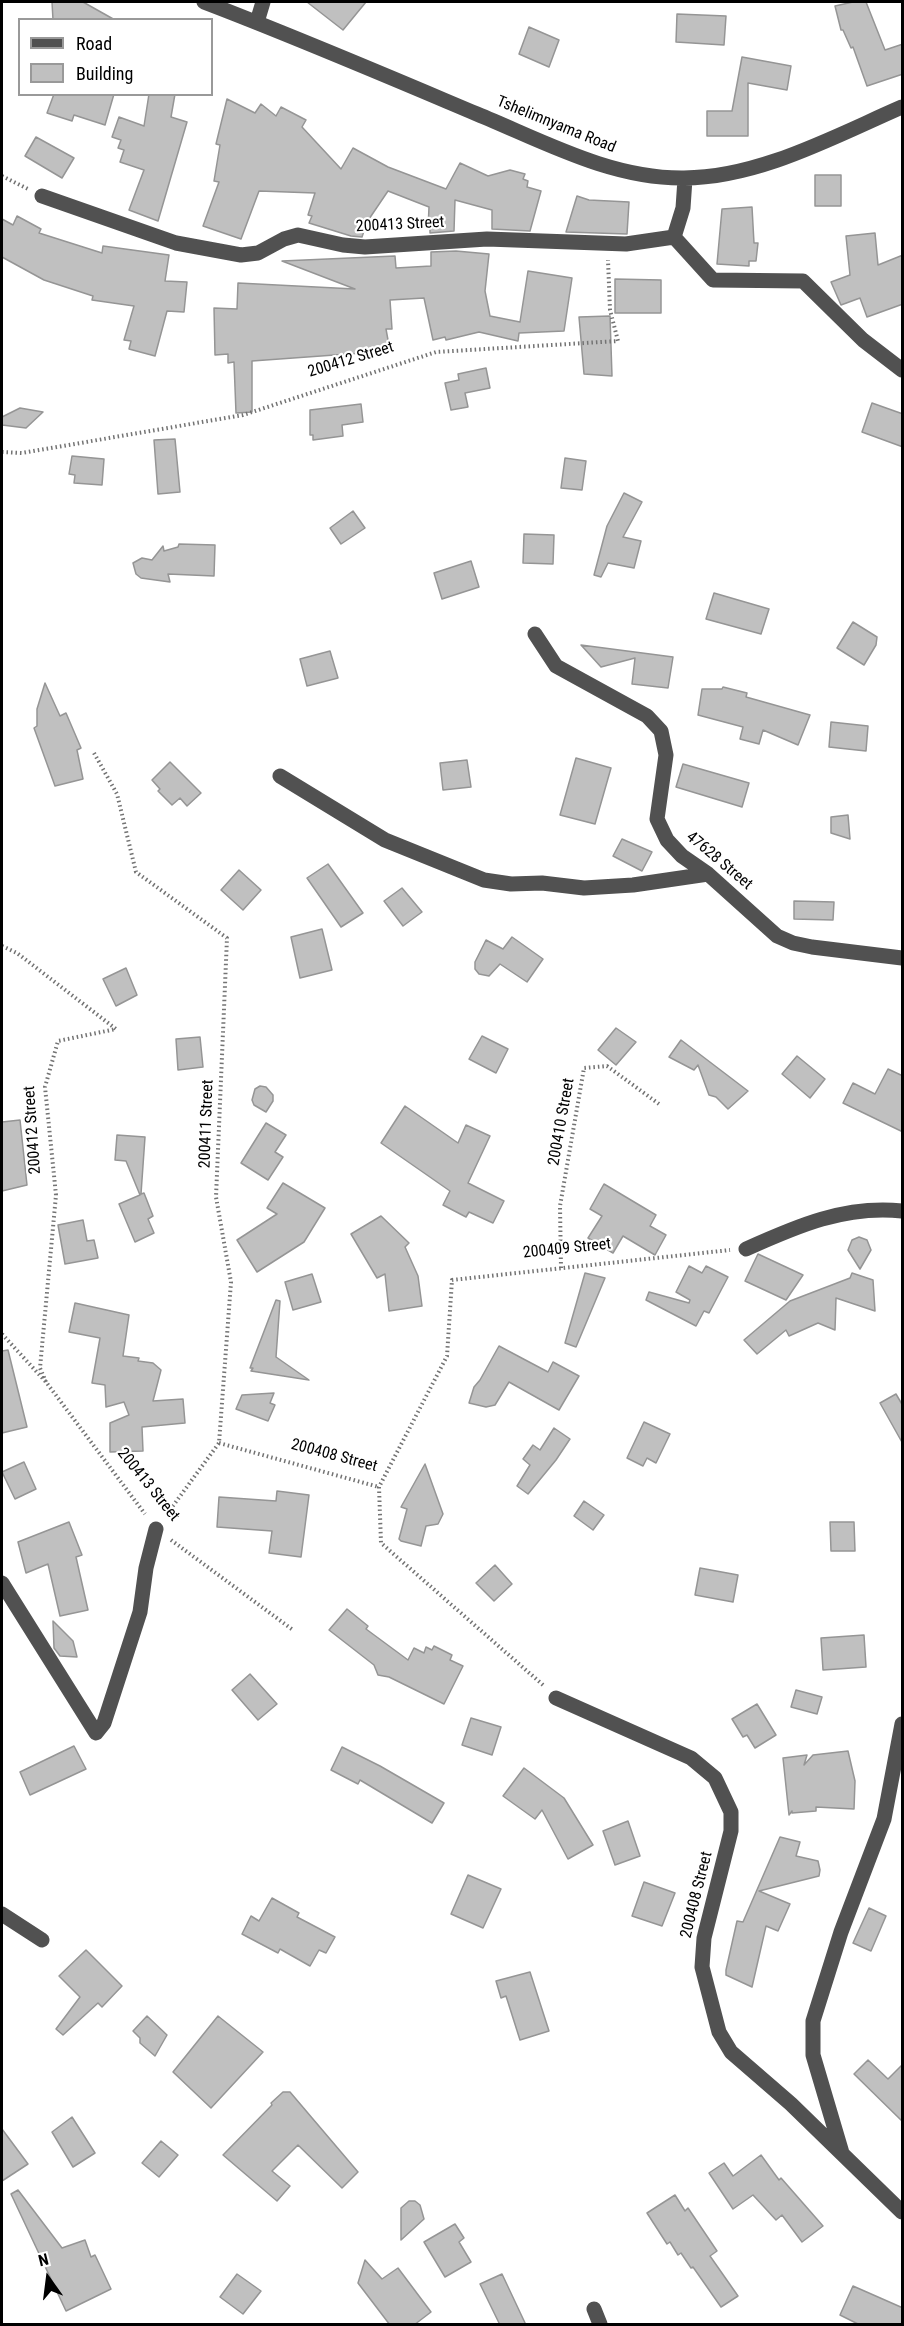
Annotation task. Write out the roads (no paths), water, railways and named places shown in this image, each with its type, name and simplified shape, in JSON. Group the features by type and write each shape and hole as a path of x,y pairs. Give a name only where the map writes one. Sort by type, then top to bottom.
{"street":[{"name":"Tshelimnyama Road","path":"204,2 586,158 635,174 654,177 686,178 724,174 768,164 903,107"},
{"path":"257,22 263,2"},
{"path":"686,178 683,208 674,237 713,280 803,281 863,340 903,370"},
{"name":"200413 Street","path":"42,196 176,243 241,255 258,253 284,239 298,235 343,245 365,247 487,239 626,244 674,237"},
{"name":"47628 Street","path":"535,634 556,666 647,716 661,731 666,755 657,819 667,840 682,856 708,874 777,936 793,943 903,958"},
{"path":"280,776 385,840 484,880 511,884 542,883 584,888 633,885 708,874"},
{"path":"746,1249 828,1216 868,1209 903,1211"},
{"path":"2,1583 96,1733 104,1723 140,1612 146,1568 156,1529"},
{"name":"200408 Street","path":"556,1698 690,1758 715,1778 731,1812 731,1831 704,1938 702,1967 719,2032 730,2052 791,2104 903,2212"},
{"path":"843,2156 813,2055 813,2021 841,1932 884,1819 903,1724"},
{"path":"2,1914 42,1940"},
{"path":"594,2309 600,2325"}]}
